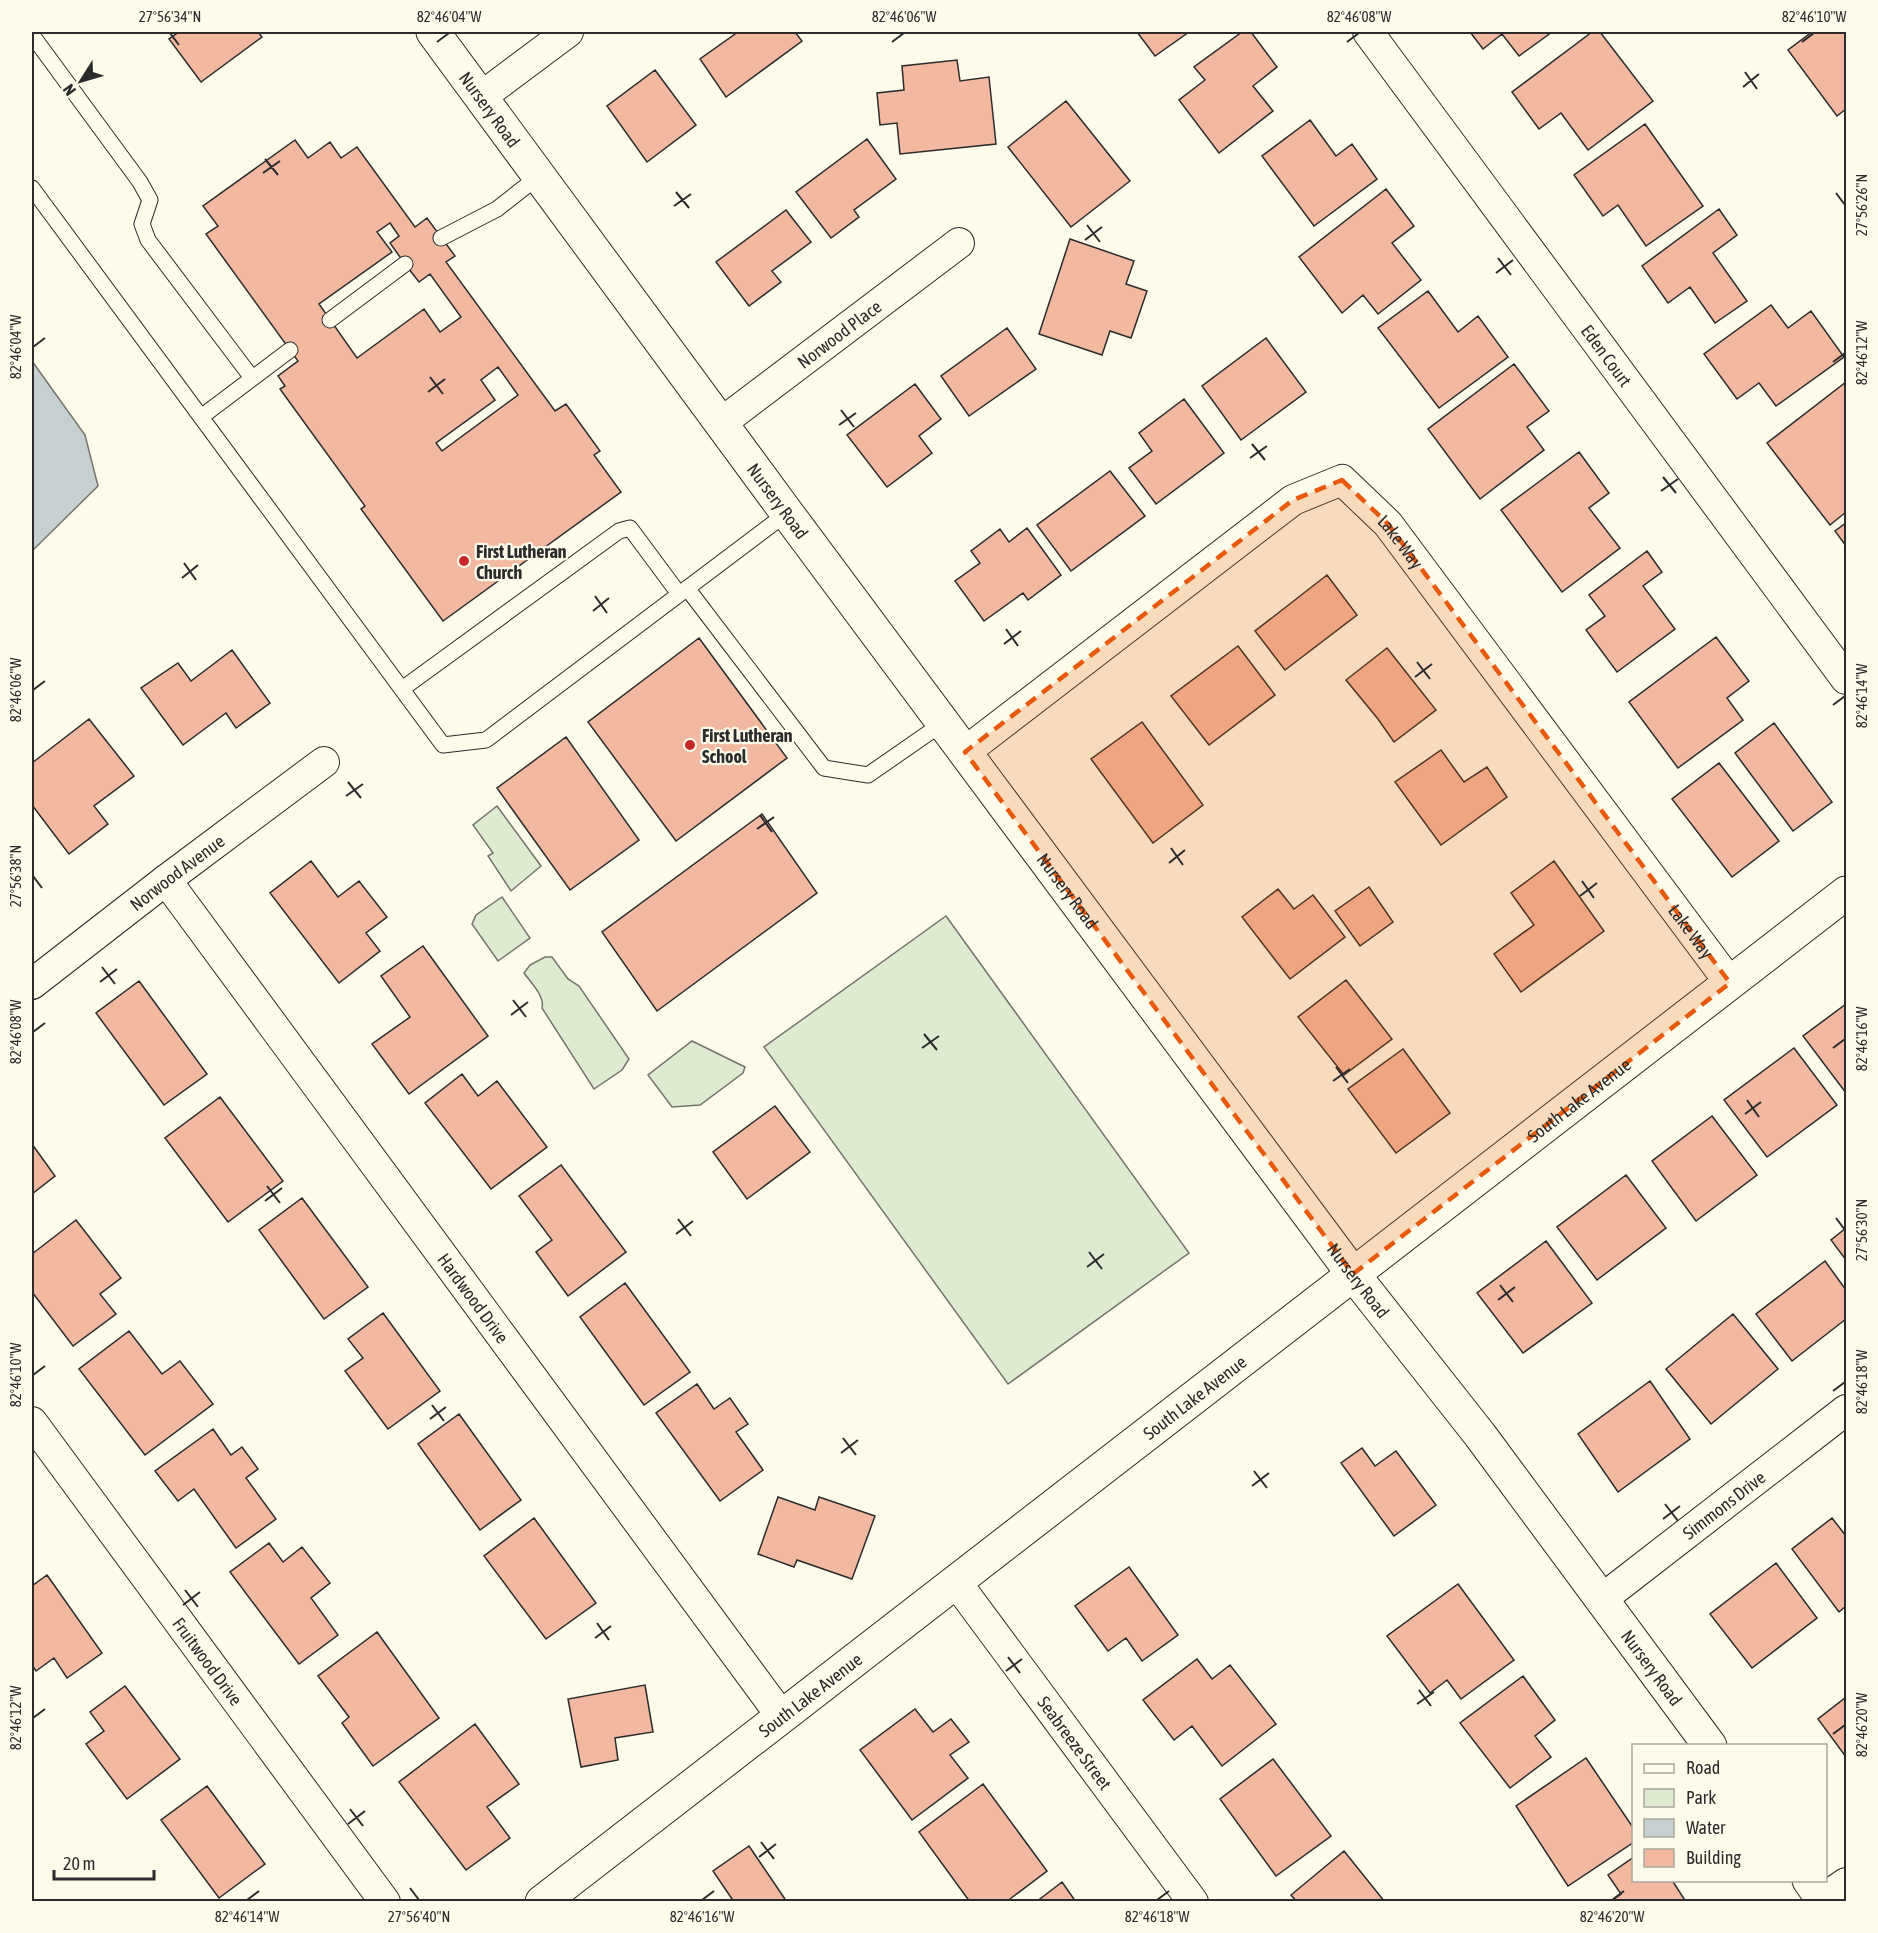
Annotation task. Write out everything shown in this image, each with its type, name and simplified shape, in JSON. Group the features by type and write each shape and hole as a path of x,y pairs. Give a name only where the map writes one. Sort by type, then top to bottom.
{"street":[{"name":"Nursery Road","path":"433,32 964,752 1353,1274 1480,1435 1709,1744"},
{"path":"481,98 568,32"},
{"name":"Eden Court","path":"1368,32 1846,679"},
{"name":"Norwood Place","path":"721,423 959,243"},
{"name":"Lake Way","path":"964,752 1293,500 1342,480 1388,525 1730,983"},
{"name":"Norwood Avenue","path":"32,984 324,762"},
{"name":"Hardwood Drive","path":"166,880 782,1717"},
{"name":"South Lake Avenue","path":"552,1898 782,1717 1846,893"},
{"name":"Simmons Drive","path":"1602,1599 1846,1410"},
{"name":"Fruitwood Drive","path":"32,1422 385,1902"},
{"name":"Seabreeze Street","path":"956,1582 1193,1902"}],"lane":[{"path":"32,35 140,182 150,200 141,224 148,240 252,378"},
{"path":"441,238 496,208 539,176"},
{"path":"32,188 443,745 486,740 787,513"},
{"path":"330,320 405,264"},
{"path":"201,417 290,350"},
{"path":"402,690 619,531 630,528 824,768 868,775 943,723"}],"highlighted area":[{"path":"1342,480 1388,524 1730,983 1353,1274 965,752 1293,500"}],"green space":[{"path":"497,806 541,866 511,891 488,856 493,853 473,825"},
{"path":"502,897 530,938 498,961 472,924 476,915"},
{"path":"946,916 1189,1253 1008,1384 764,1047"},
{"path":"545,957 552,957 568,979 579,986 629,1059 622,1070 594,1089 542,1008 539,994 524,973 530,965"},
{"path":"692,1041 745,1067 743,1073 700,1105 672,1107 648,1075"}],"water":[{"path":"32,361 85,435 98,486 32,551"}],"building":[{"path":"179,32 258,32 262,37 201,82 169,39"},
{"path":"738,32 795,32 802,41 726,97 700,59"},
{"path":"1137,32 1189,32 1155,56"},
{"path":"1242,32 1251,32 1277,67 1253,86 1273,111 1219,153 1179,100 1205,80 1194,67"},
{"path":"1470,32 1552,32 1519,56 1502,34 1483,49"},
{"path":"1592,32 1600,32 1653,101 1588,150 1561,113 1539,129 1512,92"},
{"path":"1812,32 1846,32 1846,109 1837,116 1788,50"},
{"path":"957,60 960,81 989,77 996,144 900,154 897,123 880,125 877,93 904,90 902,66"},
{"path":"655,70 696,125 647,162 607,106"},
{"path":"1066,101 1130,181 1071,227 1008,147"},
{"path":"1310,120 1336,156 1352,144 1377,179 1314,226 1262,156"},
{"path":"1645,124 1703,206 1646,246 1618,205 1603,216 1574,175"},
{"path":"867,139 896,179 854,210 859,217 831,238 796,192"},
{"path":"295,140 308,158 330,142 341,158 357,147 415,227 427,218 455,256 446,262 555,411 566,404 600,451 594,455 621,492 443,621 361,509 365,506 280,389 285,386 278,376 298,361 206,234 218,226 203,206","holes":["390,223 399,236 390,243 405,264 419,282 430,274 461,317 440,332 424,309 357,358 319,304 392,252 377,232","498,367 518,395 442,451 436,443 495,400 481,380"]},
{"path":"1386,189 1414,226 1392,243 1421,280 1378,314 1363,295 1342,313 1299,257"},
{"path":"1719,209 1737,235 1713,253 1747,301 1715,323 1690,287 1668,303 1642,266"},
{"path":"786,210 811,242 772,271 781,282 749,306 716,262"},
{"path":"1070,239 1134,261 1126,284 1147,291 1131,338 1110,331 1102,355 1039,334"},
{"path":"1428,291 1458,332 1478,316 1508,357 1439,408 1378,328"},
{"path":"1771,305 1788,328 1811,311 1844,357 1776,406 1759,383 1737,399 1704,354"},
{"path":"1007,328 1036,369 969,416 941,376"},
{"path":"1266,338 1306,392 1241,440 1202,386"},
{"path":"1514,364 1549,411 1527,427 1544,450 1480,499 1428,429"},
{"path":"1846,382 1846,512 1830,525 1767,443"},
{"path":"915,384 941,419 919,436 932,453 887,487 847,435"},
{"path":"1184,399 1224,453 1156,504 1129,468 1152,451 1139,433"},
{"path":"1579,452 1609,493 1589,508 1620,548 1562,592 1501,510"},
{"path":"1110,471 1145,516 1071,571 1037,525"},
{"path":"1846,523 1846,546 1835,531"},
{"path":"1027,528 1061,575 1028,600 1023,593 984,621 955,581 980,563 971,551 1000,529 1009,542"},
{"path":"1647,551 1662,572 1643,586 1675,629 1617,672 1586,630 1605,616 1589,595"},
{"path":"1327,575 1357,615 1285,670 1255,631"},
{"path":"1716,637 1749,681 1727,698 1743,720 1678,768 1629,702"},
{"path":"699,638 787,758 676,841 588,722"},
{"path":"1238,646 1275,695 1209,745 1171,696"},
{"path":"1387,648 1436,710 1394,742 1346,680"},
{"path":"232,650 270,703 236,728 226,713 183,745 141,688 178,663 191,681"},
{"path":"89,719 134,776 94,806 108,824 69,854 32,805 32,763"},
{"path":"1142,722 1203,805 1153,843 1091,759"},
{"path":"1774,723 1832,802 1793,831 1735,753"},
{"path":"566,737 639,840 570,890 497,788"},
{"path":"1441,750 1464,782 1487,767 1507,797 1441,845 1395,782"},
{"path":"1719,763 1779,841 1732,877 1672,799"},
{"path":"762,814 817,893 657,1011 602,932"},
{"path":"311,861 338,897 359,881 387,917 366,933 380,951 339,983 270,893"},
{"path":"1554,861 1604,931 1521,992 1494,954 1534,925 1511,893"},
{"path":"1369,887 1393,922 1360,946 1335,911"},
{"path":"1278,889 1294,909 1313,895 1345,937 1290,979 1242,917"},
{"path":"423,946 488,1036 409,1094 372,1044 410,1017 381,976"},
{"path":"1346,980 1392,1039 1344,1075 1298,1017"},
{"path":"139,981 207,1074 164,1105 96,1013"},
{"path":"1846,1004 1846,1093 1803,1036"},
{"path":"1794,1048 1837,1105 1767,1157 1724,1100"},
{"path":"1403,1049 1450,1113 1396,1153 1348,1089"},
{"path":"462,1074 478,1096 497,1081 547,1147 491,1189 425,1103"},
{"path":"220,1097 283,1181 228,1222 165,1138"},
{"path":"775,1106 810,1152 747,1199 713,1152"},
{"path":"1712,1116 1757,1175 1696,1221 1652,1161"},
{"path":"32,1144 55,1176 32,1194"},
{"path":"561,1165 626,1252 568,1296 536,1252 552,1240 519,1196"},
{"path":"1626,1175 1666,1228 1597,1280 1557,1227"},
{"path":"302,1198 368,1287 324,1319 259,1230"},
{"path":"76,1220 121,1278 100,1294 116,1314 73,1346 32,1292 32,1254"},
{"path":"1846,1228 1846,1260 1831,1240"},
{"path":"1546,1241 1592,1303 1523,1353 1477,1293"},
{"path":"1825,1261 1846,1290 1846,1319 1792,1361 1756,1314"},
{"path":"625,1283 690,1372 644,1405 580,1317"},
{"path":"383,1313 440,1391 388,1429 345,1371 363,1358 348,1339"},
{"path":"1733,1314 1778,1369 1711,1424 1666,1369"},
{"path":"129,1331 162,1374 180,1361 213,1404 145,1455 79,1369"},
{"path":"1650,1381 1690,1439 1618,1492 1578,1434"},
{"path":"697,1384 714,1409 730,1398 748,1424 736,1432 763,1470 720,1501 656,1413"},
{"path":"459,1414 521,1500 480,1530 418,1444"},
{"path":"213,1429 231,1455 242,1447 258,1469 246,1478 276,1519 236,1548 194,1489 178,1501 155,1471"},
{"path":"1362,1448 1375,1466 1396,1451 1436,1505 1394,1536 1341,1463"},
{"path":"778,1497 815,1510 819,1497 875,1516 852,1579 797,1560 794,1567 758,1554"},
{"path":"534,1518 596,1603 546,1639 484,1556"},
{"path":"1832,1518 1846,1536 1846,1606 1839,1612 1792,1549"},
{"path":"269,1543 283,1562 302,1547 330,1583 311,1598 338,1635 299,1664 230,1572"},
{"path":"1776,1563 1817,1618 1752,1668 1710,1614"},
{"path":"1129,1567 1178,1635 1142,1661 1126,1638 1108,1651 1075,1606"},
{"path":"47,1575 102,1653 67,1678 54,1658 36,1671 32,1665 32,1586"},
{"path":"1458,1584 1514,1660 1461,1699 1447,1680 1430,1693 1387,1636"},
{"path":"377,1632 439,1718 373,1766 342,1723 349,1717 318,1676"},
{"path":"1197,1659 1212,1679 1230,1665 1276,1724 1222,1766 1192,1726 1174,1740 1143,1700"},
{"path":"1523,1676 1555,1720 1535,1736 1551,1757 1510,1788 1460,1723"},
{"path":"645,1685 653,1732 615,1738 618,1760 581,1767 568,1699"},
{"path":"125,1686 180,1759 127,1799 86,1744 104,1731 90,1712"},
{"path":"1845,1698 1846,1700 1846,1757 1818,1719"},
{"path":"915,1709 933,1732 951,1719 969,1742 950,1755 968,1778 912,1820 860,1750"},
{"path":"475,1724 519,1784 487,1807 510,1838 466,1870 399,1782"},
{"path":"1586,1758 1632,1826 1632,1843 1568,1886 1516,1806"},
{"path":"1273,1759 1331,1836 1276,1876 1220,1799"},
{"path":"983,1784 1047,1871 1006,1902 970,1902 919,1832"},
{"path":"207,1786 265,1864 219,1898 161,1820"},
{"path":"749,1846 787,1902 734,1902 713,1871"},
{"path":"1344,1851 1385,1902 1297,1902 1291,1895"},
{"path":"1632,1858 1632,1882 1673,1882 1686,1902 1610,1902 1621,1894 1608,1875"},
{"path":"1062,1882 1076,1902 1036,1902"},
{"path":"239,1900 288,1900 288,1902 239,1902"}],"place":[{"name":"First Lutheran Church","path":"464,561"},
{"name":"First Lutheran School","path":"690,745"}]}
